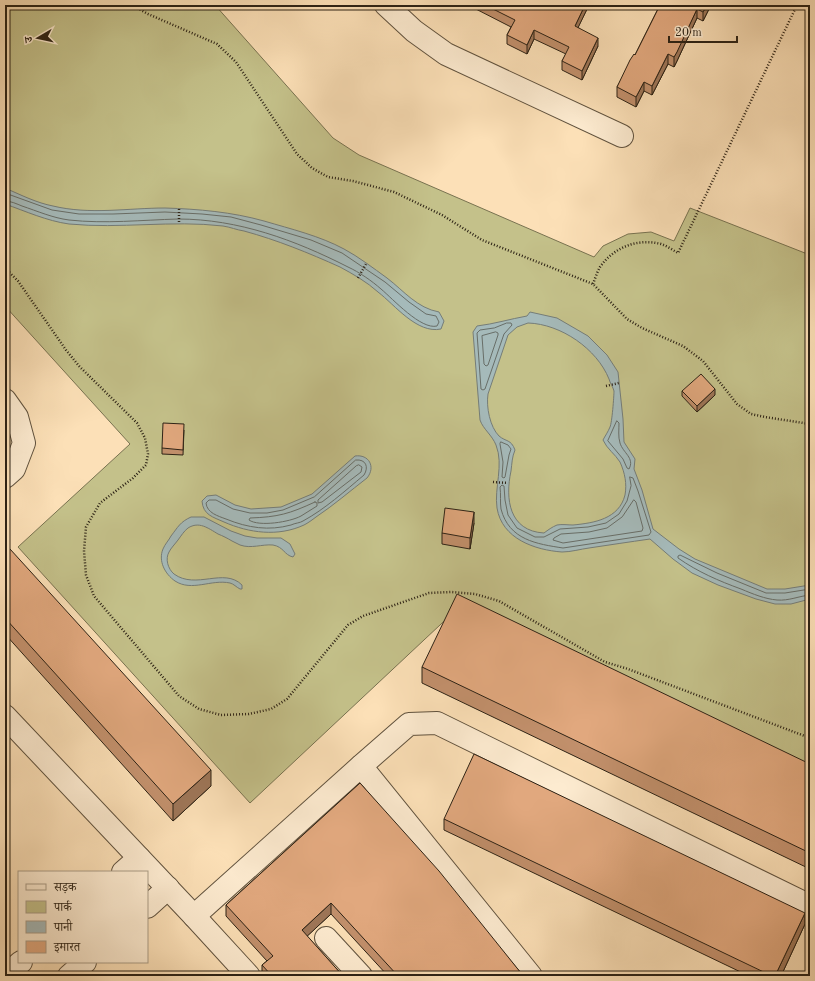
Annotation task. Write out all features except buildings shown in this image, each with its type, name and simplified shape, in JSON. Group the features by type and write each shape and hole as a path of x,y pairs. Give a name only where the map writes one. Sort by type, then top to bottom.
{"street":[{"path":"387,5 414,31 446,54 622,136"},
{"path":"5,400 18,417 24,443 14,468 5,477"},
{"path":"5,716 249,976"},
{"path":"194,916 409,724 438,723 810,906"},
{"path":"361,766 530,976"},
{"path":"124,871 139,858"},
{"path":"148,906 168,888"},
{"path":"326,938 361,976"},
{"path":"5,976 19,963"}],"path":[{"path":"132,5 148,14 217,44 236,62 297,154 312,168 328,177 353,181 394,192 442,215 482,240 593,284 627,319 642,328 683,346 703,361 737,404 751,414 810,424"},
{"path":"593,284 599,268 611,254 627,245 645,242 662,245 678,253 797,5"},
{"path":"179,209 179,223"},
{"path":"358,278 366,264"},
{"path":"5,268 18,281 66,350 79,366 137,423 145,438 148,454 146,465 133,478 100,503 86,527 84,551 86,576 94,596 104,608 179,696 199,709 221,715 249,714 271,709 287,699 348,625 363,616 429,593 451,592 475,594 499,602 605,662 628,669 810,738"},
{"path":"606,386 619,383"},
{"path":"493,482 508,484"}],"green space":[{"path":"5,5 215,5 333,138 359,155 594,257 603,246 628,234 651,232 674,241 690,208 810,255 810,780 456,610 250,803 18,547 130,444 5,306"}],"water":[{"path":"5,188 41,203 67,209 95,211 151,208 202,210 252,218 295,230 335,244 350,252 387,278 417,303 439,312 444,321 441,329 423,327 407,317 360,278 340,267 305,252 256,235 226,226 204,224 107,226 61,223 5,204"},
{"path":"530,312 557,318 588,336 607,355 618,372 624,442 635,459 634,469 642,490 653,529 695,559 767,589 785,589 810,585 810,599 791,604 775,604 756,599 718,585 692,573 650,539 562,552 541,549 521,541 505,528 500,519 496,500 499,468 498,453 494,441 480,420 473,332 477,326 527,316","holes":["528,323 540,324 565,333 587,348 596,358 609,379 614,391 613,409 611,425 603,440 620,462 626,483 625,495 622,503 611,515 589,523 557,525 544,533 532,531 523,526 512,512 509,482 515,450 510,442 499,436 496,432 489,416 488,405 488,394 508,335 517,327"]},
{"path":"355,456 364,457 370,462 371,470 367,478 336,503 304,525 294,529 264,532 243,529 212,517 204,509 202,501 207,496 216,495 235,505 251,509 281,507 312,494"},
{"path":"191,517 204,517 231,531 245,536 257,538 281,538 290,544 295,554 293,557 290,556 280,547 273,545 248,547 240,545 203,526 192,526 185,531 169,552 167,561 172,572 182,578 191,580 227,578 235,580 242,585 242,589 231,583 223,582 195,585 181,584 168,575 163,567 161,558 163,549 171,536 184,521"}]}
